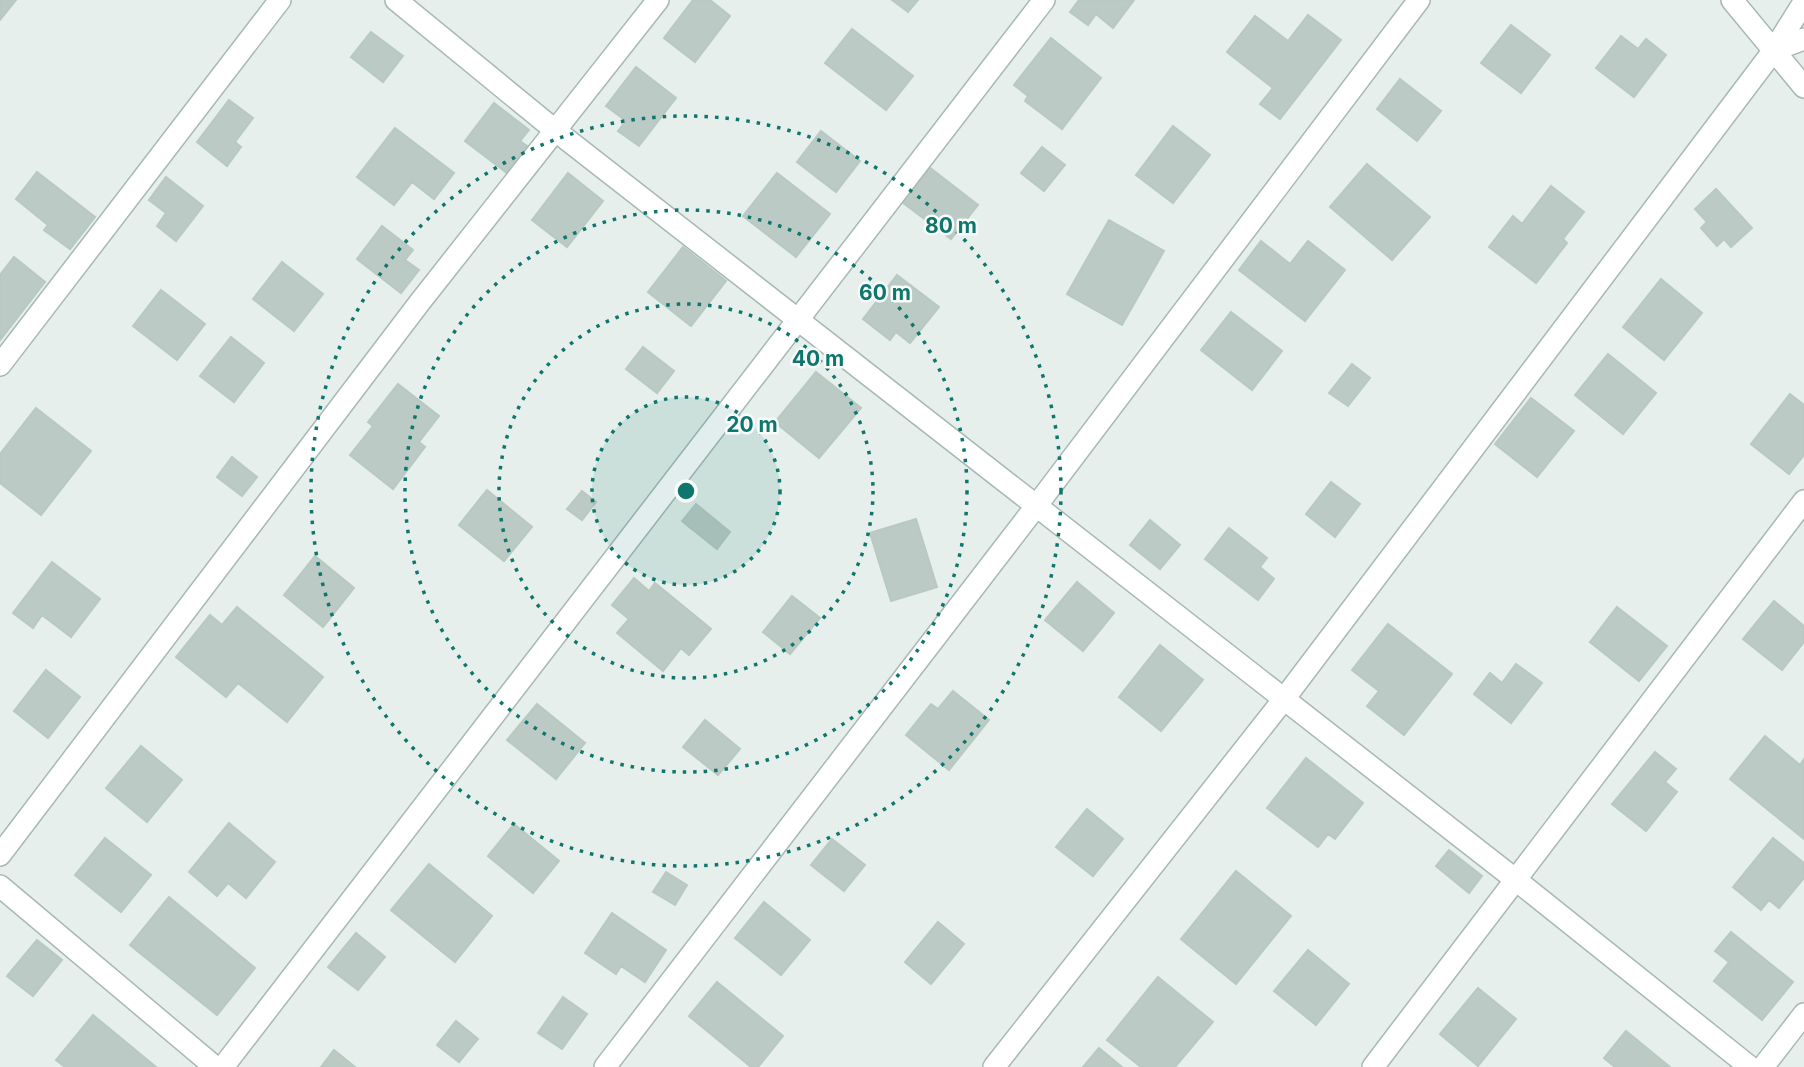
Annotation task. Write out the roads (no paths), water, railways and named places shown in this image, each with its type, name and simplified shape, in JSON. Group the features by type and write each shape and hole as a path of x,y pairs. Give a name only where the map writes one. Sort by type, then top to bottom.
{"street":[{"path":"0,365 281,0"},
{"path":"396,0 556,131 1516,880 1750,1067"},
{"path":"0,855 420,302 658,0"},
{"path":"223,1067 1044,0"},
{"path":"605,1067 1037,505 1419,0"},
{"path":"1732,0 1804,87"},
{"path":"994,1067 1284,699 1774,50 1804,2"},
{"path":"1774,50 1804,39"},
{"path":"1373,1067 1804,501"},
{"path":"0,886 215,1067"},
{"path":"1763,1067 1804,1014"}]}
